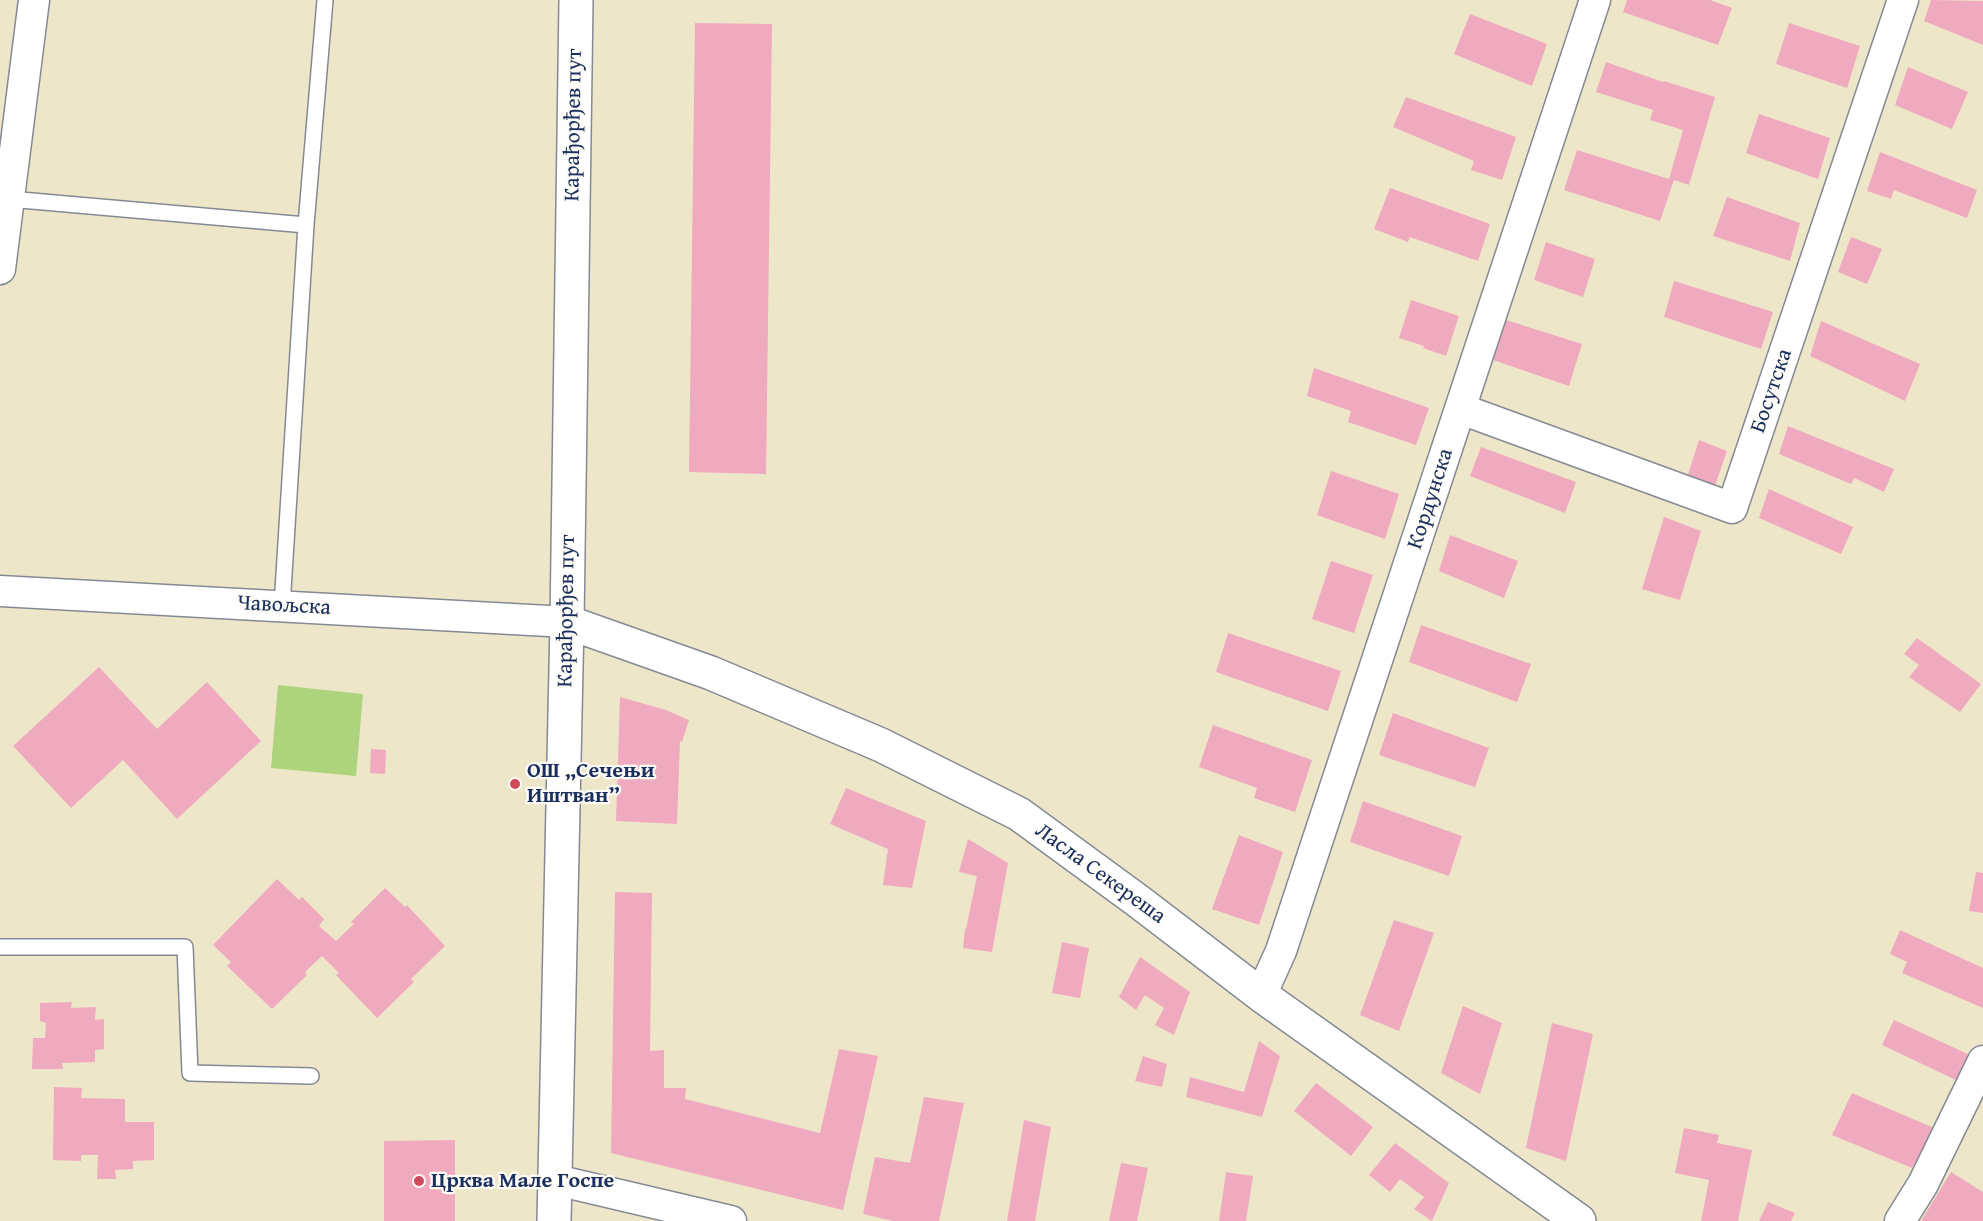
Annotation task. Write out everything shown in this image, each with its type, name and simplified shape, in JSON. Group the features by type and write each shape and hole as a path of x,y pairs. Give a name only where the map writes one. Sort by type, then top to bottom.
{"main road":[{"name":"Карађорђев пут","path":"554,1221 567,622 576,0"},
{"name":"Ласла Секереша","path":"567,622 711,673 881,745 1018,814 1138,901 1261,995 1579,1221"}],"street":[{"path":"0,269 34,0"},
{"name":"Кордунска","path":"1261,995 1281,951 1595,0"},
{"name":"Босутска","path":"1461,409 1732,508 1903,0"},
{"name":"Чавољска","path":"0,591 567,622"},
{"path":"1900,1221 1923,1184 1983,1060"},
{"path":"556,1180 731,1221"}],"lane":[{"path":"282,606 306,225 325,0"},
{"path":"9,199 306,225"},
{"path":"0,947 185,947 190,1073 311,1076"}],"green space":[{"path":"278,685 363,694 356,776 271,768"}],"building":[{"path":"1627,0 1710,0 1732,8 1718,45 1623,12"},
{"path":"1931,0 1983,1 1983,45 1924,21"},
{"path":"1470,14 1547,44 1532,86 1454,54"},
{"path":"695,23 772,24 766,474 689,472"},
{"path":"1789,23 1860,46 1847,88 1776,64"},
{"path":"1606,62 1715,97 1689,185 1674,180 1660,221 1564,190 1577,150 1669,179 1683,130 1650,120 1653,110 1596,92"},
{"path":"1908,67 1968,92 1952,129 1895,105"},
{"path":"1406,97 1516,137 1502,180 1471,170 1474,161 1393,127"},
{"path":"1759,114 1830,138 1818,179 1746,153"},
{"path":"1880,152 1977,190 1967,218 1894,190 1891,199 1867,191"},
{"path":"1390,188 1490,224 1478,261 1410,237 1408,242 1374,229"},
{"path":"1727,197 1800,223 1790,261 1713,236"},
{"path":"1851,237 1882,249 1867,284 1838,272"},
{"path":"1546,242 1595,259 1583,297 1534,280"},
{"path":"1674,281 1773,312 1761,349 1664,317"},
{"path":"1411,300 1459,316 1446,356 1399,338"},
{"path":"1506,320 1582,344 1569,386 1493,360"},
{"path":"1821,321 1920,364 1905,401 1810,356"},
{"path":"1314,368 1429,408 1416,445 1348,422 1351,411 1307,396"},
{"path":"1788,426 1894,469 1884,492 1854,478 1851,484 1779,454"},
{"path":"1699,440 1727,451 1710,500 1683,490"},
{"path":"1481,447 1576,482 1565,513 1470,476"},
{"path":"1331,471 1399,494 1385,539 1317,515"},
{"path":"1769,489 1853,527 1841,554 1759,518"},
{"path":"1664,517 1701,531 1680,600 1642,589"},
{"path":"1450,535 1518,561 1504,598 1439,571"},
{"path":"1331,561 1373,575 1354,633 1312,619"},
{"path":"1421,625 1531,664 1517,702 1409,662"},
{"path":"1228,633 1341,671 1328,711 1216,672"},
{"path":"1917,638 1981,684 1960,712 1909,677 1919,665 1904,654"},
{"path":"99,667 157,729 207,682 261,741 177,819 123,760 71,808 13,746"},
{"path":"620,697 666,710 689,720 682,742 680,741 677,824 616,821"},
{"path":"1393,713 1489,748 1475,787 1379,755"},
{"path":"1213,725 1312,760 1295,812 1254,798 1257,788 1199,767"},
{"path":"371,749 386,750 385,774 370,773"},
{"path":"846,788 926,821 912,888 883,885 888,849 830,824"},
{"path":"1363,801 1462,836 1449,876 1350,842"},
{"path":"1239,835 1283,852 1259,925 1212,909"},
{"path":"968,839 1008,863 992,952 963,948 977,876 959,872"},
{"path":"1976,872 1983,873 1983,913 1969,911"},
{"path":"277,879 299,900 302,897 324,919 319,926 336,941 354,924 351,922 385,888 405,907 407,905 445,946 411,979 414,982 377,1018 336,975 339,973 322,956 305,972 307,975 272,1009 227,966 231,962 213,945"},
{"path":"615,892 652,893 650,1051 664,1050 664,1088 686,1088 685,1099 820,1133 839,1049 878,1056 843,1210 611,1153"},
{"path":"1394,920 1434,933 1399,1031 1360,1015"},
{"path":"1900,930 1983,968 1983,1008 1902,973 1907,962 1890,954"},
{"path":"1062,942 1089,948 1080,998 1052,993"},
{"path":"1140,957 1190,992 1174,1035 1155,1025 1164,1008 1145,995 1136,1010 1119,997"},
{"path":"72,1002 71,1008 96,1007 95,1020 104,1019 104,1049 95,1050 95,1062 62,1063 63,1069 32,1069 33,1038 45,1038 46,1023 40,1021 40,1003"},
{"path":"1463,1006 1502,1023 1480,1094 1441,1073"},
{"path":"1894,1020 1972,1056 1958,1081 1882,1045"},
{"path":"1552,1023 1593,1034 1566,1161 1526,1148"},
{"path":"1259,1041 1280,1056 1262,1117 1186,1097 1190,1077 1244,1092"},
{"path":"1143,1056 1167,1064 1162,1087 1135,1081"},
{"path":"1316,1083 1373,1127 1351,1156 1294,1111"},
{"path":"54,1087 82,1088 81,1098 125,1099 125,1122 154,1122 154,1160 133,1161 133,1169 115,1170 116,1179 97,1179 98,1155 81,1155 81,1161 53,1160"},
{"path":"1852,1093 1934,1128 1912,1168 1832,1135"},
{"path":"924,1097 964,1103 939,1221 893,1221 863,1214 875,1157 910,1163"},
{"path":"1024,1120 1051,1127 1035,1221 1007,1221"},
{"path":"1684,1128 1719,1135 1717,1143 1752,1150 1738,1221 1701,1221 1709,1180 1675,1173"},
{"name":"Црква Мале Госпе","path":"455,1140 455,1221 384,1221 384,1141"},
{"path":"1395,1143 1449,1183 1432,1221 1414,1209 1424,1197 1400,1179 1390,1192 1369,1175"},
{"path":"1121,1163 1148,1168 1137,1221 1109,1221"},
{"path":"1226,1172 1253,1176 1246,1221 1219,1221"},
{"path":"1951,1172 1983,1192 1983,1221 1921,1221"},
{"path":"1768,1202 1795,1213 1791,1221 1759,1221"}],"place":[{"name":"ОШ „Сечењи Иштван”","path":"515,784"},
{"name":"Црква Мале Госпе","path":"419,1181"}]}
